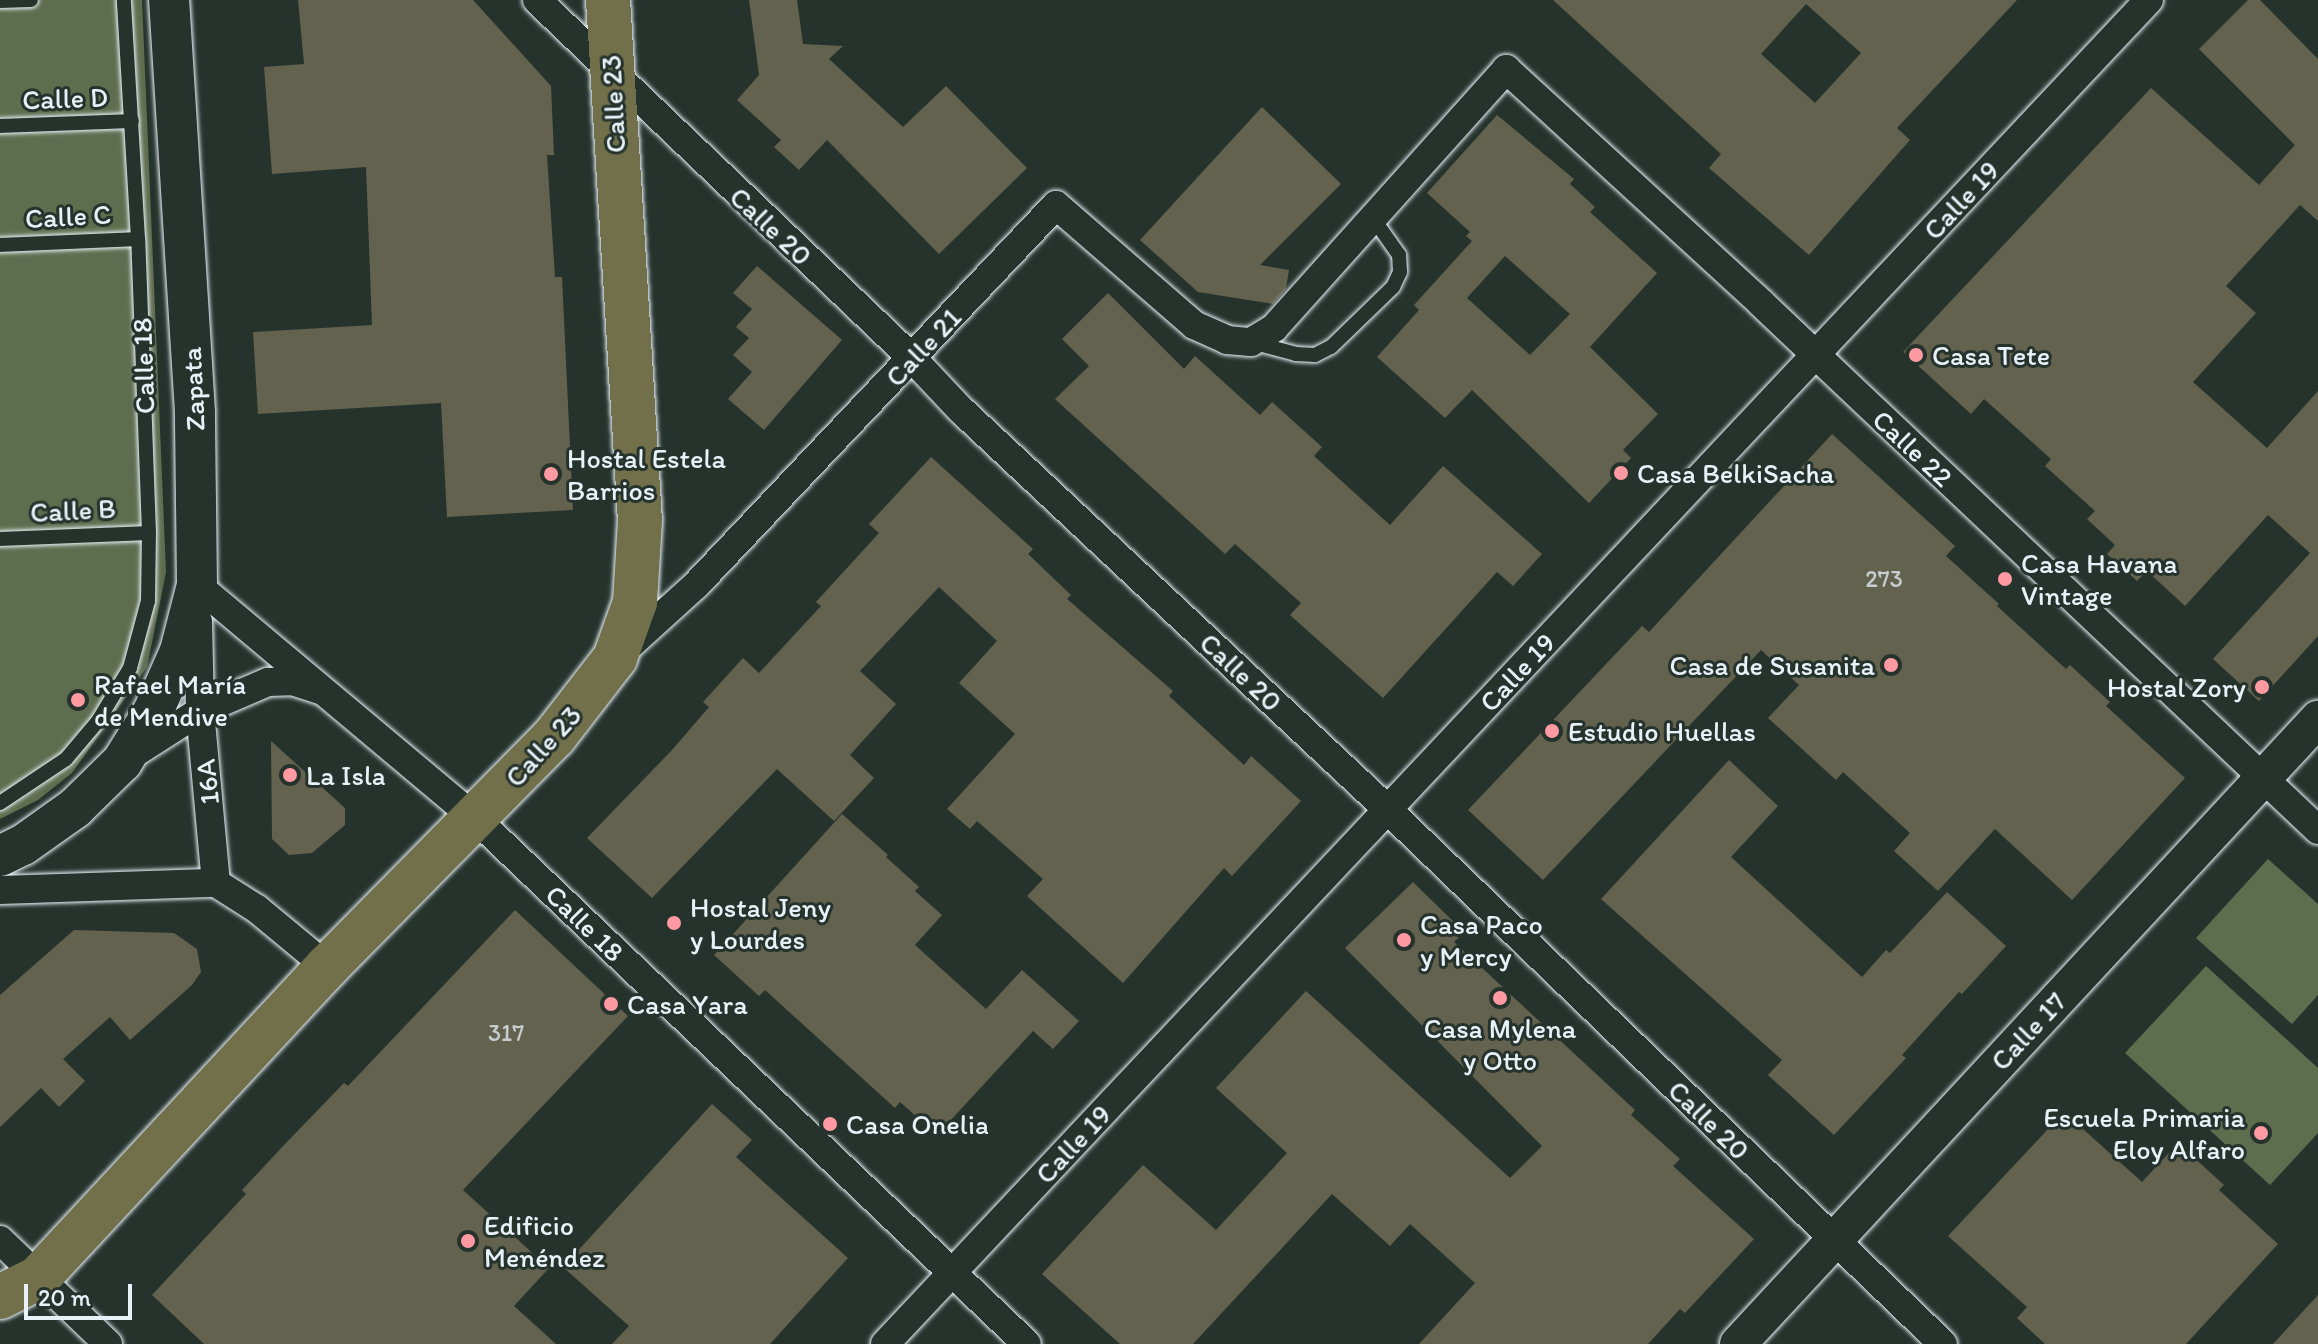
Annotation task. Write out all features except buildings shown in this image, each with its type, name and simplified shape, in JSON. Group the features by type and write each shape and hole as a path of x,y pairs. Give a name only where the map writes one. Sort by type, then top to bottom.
{"main road":[{"name":"Zapata","path":"0,856 33,838 111,774 153,712 180,651 197,585 195,412 169,0"},
{"name":"Calle 23","path":"19,1288 327,967 554,737 615,658 635,602 640,521 608,0"}],"street":[{"name":"Calle 20","path":"537,0 913,359 960,409 1388,810 1943,1344"},
{"name":"Calle 19","path":"885,1344 2149,0"},
{"name":"Calle 22","path":"1373,218 1506,69 1815,355 2318,830"},
{"name":"Calle 21","path":"615,658 696,585 1056,205 1194,325 1227,340 1251,342"},
{"path":"1251,342 1274,328 1373,218"},
{"name":"Calle 18","path":"197,585 475,818 1027,1344"},
{"name":"16A","path":"197,585 200,711 216,883"},
{"path":"111,774 200,711 268,682 292,681 328,693"},
{"name":"Calle 17","path":"1738,1344 2318,719"},
{"path":"0,890 216,883 257,909 327,967"},
{"path":"0,1240 19,1288 108,1344"},
{"path":"0,1319 19,1288"}],"lane":[{"path":"0,1 31,0"},
{"name":"Calle 18","path":"0,803 66,759 98,721 130,668 148,601 149,533 138,239 124,0"},
{"name":"Calle D","path":"0,126 132,121"},
{"name":"Calle 21","path":"1251,342 1296,354 1315,355 1331,347 1393,287 1400,272 1399,255 1373,218"},
{"name":"Calle C","path":"0,245 138,239"},
{"name":"Calle B","path":"0,539 149,533"}],"green space":[{"path":"0,0 142,0 166,572 147,667 72,773 38,800 0,819"},
{"path":"2268,859 2318,904 2318,995 2292,1024 2196,938"},
{"path":"2206,966 2318,1068 2318,1133 2270,1185 2125,1053"}],"place":[{"name":"Casa Tete","path":"1916,355"},
{"name":"Casa BelkiSacha","path":"1621,473"},
{"name":"Hostal Estela Barrios","path":"551,474"},
{"name":"Casa Havana Vintage","path":"2005,579"},
{"name":"Casa de Susanita","path":"1891,665"},
{"name":"Hostal Zory","path":"2262,687"},
{"name":"Rafael María de Mendive","path":"78,700"},
{"name":"Estudio Huellas","path":"1552,731"},
{"name":"La Isla","path":"290,775"},
{"name":"Hostal Jeny y Lourdes","path":"674,923"},
{"name":"Casa Paco y Mercy","path":"1404,940"},
{"name":"Casa Mylena y Otto","path":"1500,998"},
{"name":"Casa Yara","path":"611,1004"},
{"name":"Casa Onelia","path":"830,1124"},
{"name":"Escuela Primaria Eloy Alfaro","path":"2261,1133"},
{"name":"Edificio Menéndez","path":"468,1241"}]}
